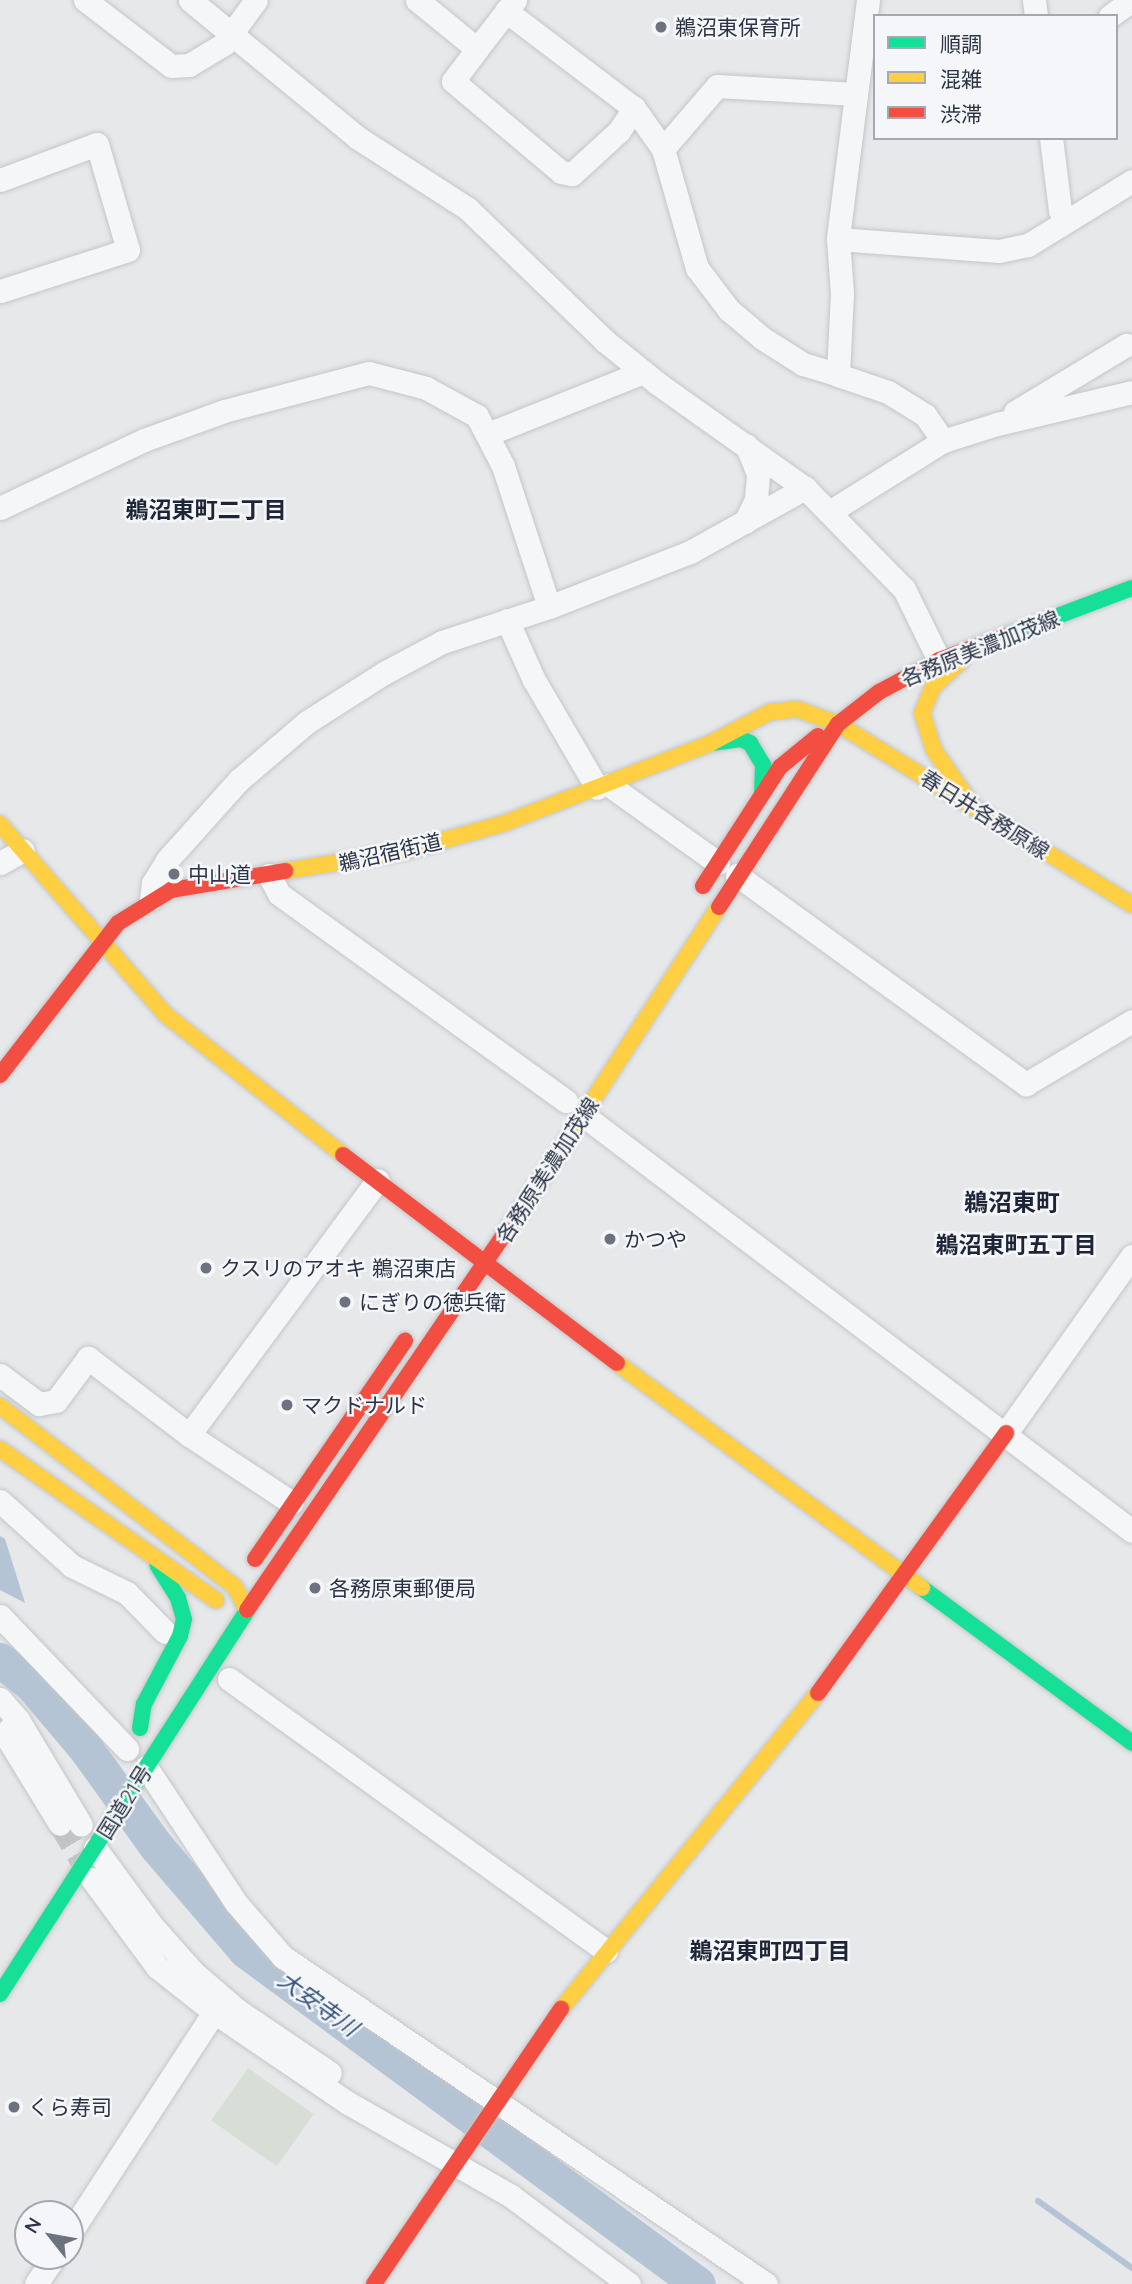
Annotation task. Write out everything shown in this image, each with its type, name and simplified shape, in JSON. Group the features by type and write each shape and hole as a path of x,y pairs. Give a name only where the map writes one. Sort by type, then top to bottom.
{"main road":[{"name":"各務原美濃加茂線","path":"696,897 728,869 762,793 780,767 807,742 838,724 879,692 939,660 1132,588"},
{"path":"972,805 933,750 922,713 946,670 993,640"},
{"name":"鵜沼宿街道","path":"0,1075 118,923 151,899 197,883 269,875 401,852 505,823 711,743 770,712 790,708 838,724"},
{"name":"各務原美濃加茂線","path":"247,1610 484,1265 570,1104 728,869 838,724"},
{"name":"春日井各務原線","path":"838,724 1132,905"},
{"path":"711,743 741,739 750,743 763,765 762,793"},
{"path":"0,824 105,941 166,1015 378,1180 464,1257 484,1265 1132,1743"},
{"name":"各務原美濃加茂線","path":"464,1257 479,1234"},
{"path":"219,1611 419,1322"},
{"path":"0,1406 235,1587 247,1610 219,1611 0,1449"},
{"path":"374,2284 493,2105 606,1951 783,1740 905,1577 1006,1433"},
{"path":"140,1728 144,1704 180,1636 184,1619 178,1598 152,1559"},
{"name":"国道21号","path":"0,1994 247,1610"},
{"name":"国道21号","path":"123,1755 192,1650"}],"street":[{"path":"85,0 171,66 189,65 231,36 257,0"},
{"path":"190,0 358,138 468,209 605,341 643,372 805,488 831,511 904,589 939,660"},
{"path":"417,0 477,49"},
{"path":"838,375 842,293 838,239 868,0"},
{"path":"1113,14 1132,0"},
{"path":"634,108 619,131 572,174 561,172 453,81 510,6 634,108 663,149 697,268 721,300 782,351 803,364 888,392 916,410 943,441"},
{"path":"663,149 717,86 856,94"},
{"path":"1051,140 1060,209 1068,219"},
{"path":"0,180 97,144 128,250 0,291"},
{"path":"838,239 999,251 1028,245 1132,181"},
{"path":"997,424 1129,342"},
{"path":"831,511 943,441 997,424 1132,390 1115,367 1129,342"},
{"path":"488,434 643,372"},
{"path":"0,508 144,440 224,411 369,373 426,388 477,416 488,434 536,558 549,607"},
{"path":"1060,385 1074,406"},
{"path":"745,522 756,499 758,474 746,445"},
{"path":"151,899 153,883 168,859 239,780 306,722 442,642 549,607 690,552 805,488"},
{"path":"507,620 534,680 603,787 728,869 1026,1084 1132,1021"},
{"path":"0,863 23,849"},
{"path":"269,875 279,894 570,1104 1132,1531"},
{"path":"189,1435 378,1180"},
{"path":"1006,1433 1132,1256"},
{"path":"0,1375 39,1404 56,1401 88,1358 189,1435 292,1503"},
{"path":"0,1501 72,1566 127,1594 165,1632"},
{"path":"0,1616 123,1755"},
{"path":"229,1679 606,1951"},
{"path":"0,1699 8,1730 76,1824"},
{"path":"141,1774 236,1903 283,1957 493,2105 766,2284"},
{"path":"99,1840 153,1927 194,1973 237,2010 411,2128 422,2145"},
{"path":"92,1879 157,1967 214,2012 348,2103 422,2145 457,2159 629,2284"},
{"path":"84,2211 214,2012"}],"shaded area":[{"path":"248,2068 314,2114 277,2166 211,2120"}],"water":[{"path":"0,1536 5,1539 25,1603 0,1590"}],"waterway":[{"name":"大安寺川","path":"0,1660 32,1685 86,1749 156,1846 246,1951 698,2284"},
{"path":"1038,2201 1132,2268"}],"tunnel":[{"path":"60,1824 89,1873"}],"traffic: fast":[{"path":"1005,636 1132,588"},
{"path":"712,743 741,739 750,743 763,765 762,793"},
{"path":"140,1728 144,1704 180,1636 184,1619 178,1598 157,1565"},
{"path":"922,1588 1132,1743"},
{"path":"0,1994 247,1610"}],"traffic: slow":[{"path":"962,660 933,687 922,713 934,750 972,805"},
{"path":"285,871 402,852 505,823 711,743 770,712 797,709 838,724"},
{"path":"838,724 1132,905"},
{"path":"0,824 166,1015 343,1155"},
{"path":"527,1201 719,907"},
{"path":"617,1363 922,1588"},
{"path":"0,1406 235,1587 247,1610"},
{"path":"0,1449 216,1600"},
{"path":"561,2009 818,1693"}],"traffic: jam":[{"path":"719,907 838,724 879,692 939,660 1005,636"},
{"path":"703,886 780,767 818,736"},
{"path":"0,1075 118,923 171,890 285,871"},
{"path":"343,1155 617,1363"},
{"path":"247,1610 527,1201"},
{"path":"255,1559 405,1341"},
{"path":"818,1693 1006,1433"},
{"path":"374,2284 561,2009"}],"place":[{"name":"鵜沼東保育所","path":"661,27"},
{"name":"中山道","path":"174,874"},
{"name":"かつや","path":"610,1239"},
{"name":"クスリのアオキ 鵜沼東店","path":"206,1268"},
{"name":"にぎりの徳兵衛","path":"345,1302"},
{"name":"マクドナルド","path":"287,1405"},
{"name":"各務原東郵便局","path":"315,1588"},
{"name":"くら寿司","path":"14,2107"}],"district":[{"name":"鵜沼東町二丁目","path":"206,510"},
{"name":"鵜沼東町","path":"1012,1203"},
{"name":"鵜沼東町五丁目","path":"1016,1245"},
{"name":"鵜沼東町四丁目","path":"770,1951"}]}
